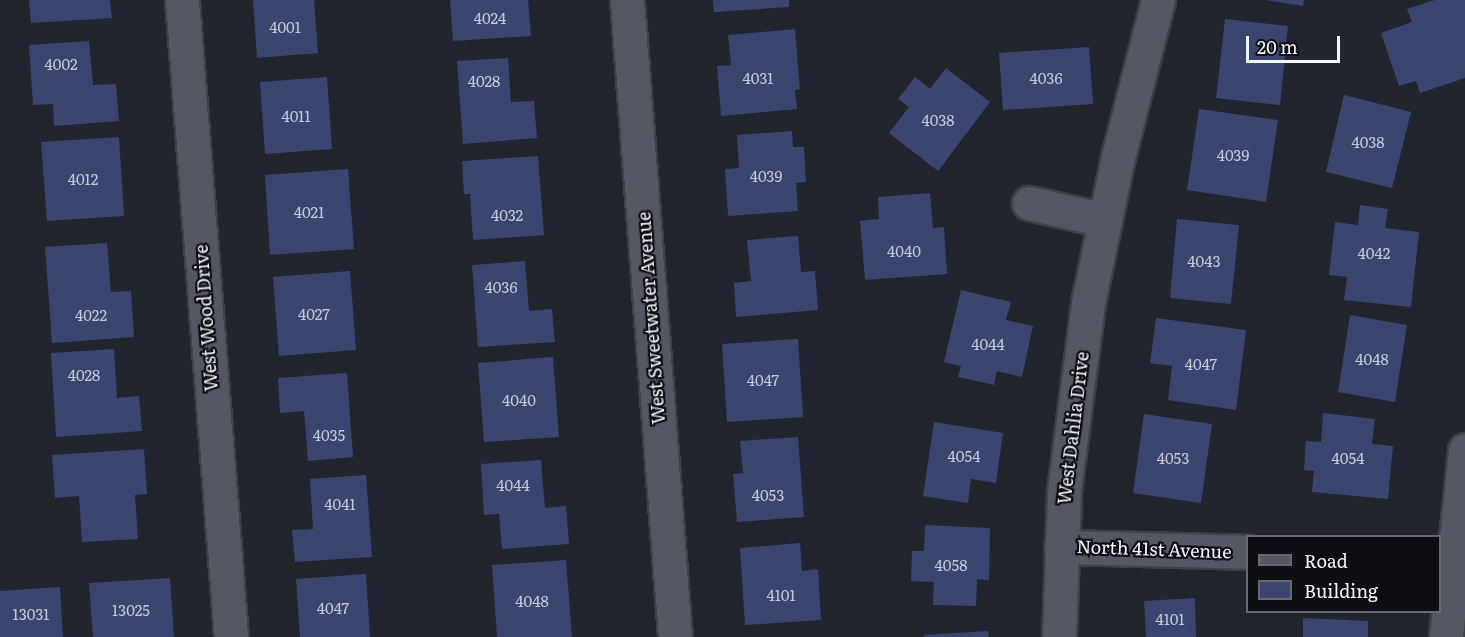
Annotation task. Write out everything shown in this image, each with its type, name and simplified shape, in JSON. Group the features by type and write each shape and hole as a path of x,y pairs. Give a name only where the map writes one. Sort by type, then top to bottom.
{"street":[{"name":"West Wood Drive","path":"182,0 231,637"},
{"name":"West Sweetwater Avenue","path":"627,0 675,637"},
{"name":"West Dahlia Drive","path":"1059,637 1061,547 1072,419 1088,303 1104,220 1158,0"},
{"path":"1029,203 1104,220"},
{"path":"1446,637 1465,450"},
{"name":"North 41st Avenue","path":"1061,547 1246,552"}],"building":[{"path":"29,0 110,0 112,18 31,23"},
{"path":"253,0 314,0 318,53 257,58"},
{"path":"450,0 528,0 531,36 453,41"},
{"path":"713,0 789,0 789,7 714,12"},
{"path":"1266,0 1304,0 1303,6"},
{"path":"1435,0 1465,0 1465,78 1420,93 1416,81 1399,86 1381,33 1412,22 1407,9"},
{"path":"1225,19 1288,26 1280,105 1216,98"},
{"path":"795,29 800,89 795,90 797,109 721,116 717,66 731,65 728,35"},
{"path":"89,41 93,85 116,84 119,121 54,126 53,104 33,105 29,45"},
{"path":"1089,47 1093,104 1003,110 999,53"},
{"path":"508,58 511,102 534,101 537,138 463,144 457,61"},
{"path":"946,68 990,102 938,171 889,133 909,107 898,99 915,77 930,89"},
{"path":"327,77 332,149 265,154 260,82"},
{"path":"1344,95 1411,112 1392,188 1326,172"},
{"path":"1199,109 1278,120 1266,202 1187,190"},
{"path":"792,131 793,147 804,147 806,182 796,183 798,211 728,216 725,169 739,168 737,135"},
{"path":"119,137 124,216 47,221 41,142"},
{"path":"538,156 544,235 473,240 470,194 464,194 462,161"},
{"path":"348,169 354,249 270,255 265,175"},
{"path":"930,193 933,228 944,227 947,274 865,280 860,221 879,219 878,197"},
{"path":"1360,205 1388,209 1385,228 1419,232 1411,307 1344,300 1347,277 1329,275 1335,222 1358,225"},
{"path":"1177,219 1239,225 1231,304 1170,298"},
{"path":"798,236 801,272 815,271 818,310 736,317 734,283 751,281 747,240"},
{"path":"107,243 111,292 131,291 134,337 52,343 45,247"},
{"path":"525,261 529,311 552,309 555,342 478,347 472,265"},
{"path":"350,271 356,350 279,356 273,277"},
{"path":"961,290 1011,302 1006,320 1033,326 1022,377 997,371 994,385 958,377 961,366 944,362"},
{"path":"1350,315 1407,325 1395,402 1338,392"},
{"path":"1156,318 1246,330 1236,410 1168,400 1172,366 1150,363"},
{"path":"798,339 803,417 727,422 722,344"},
{"path":"114,349 117,398 139,396 142,431 56,437 51,353"},
{"path":"553,357 559,437 484,442 478,363"},
{"path":"347,373 353,457 308,461 304,411 280,413 278,378"},
{"path":"1323,413 1375,419 1372,444 1393,446 1388,499 1312,492 1314,471 1304,470 1306,441 1321,442"},
{"path":"1144,414 1212,424 1201,503 1133,493"},
{"path":"934,422 1003,433 996,483 971,479 968,503 923,496"},
{"path":"798,437 804,517 737,522 733,474 743,473 740,441"},
{"path":"144,449 147,494 135,495 138,539 82,542 79,496 55,498 52,455"},
{"path":"541,460 545,508 566,506 569,544 502,549 499,514 484,515 481,464"},
{"path":"366,475 372,557 295,562 292,530 313,529 310,479"},
{"path":"925,525 990,528 989,580 977,579 976,606 933,605 934,582 911,581 912,551 924,551"},
{"path":"800,543 802,571 818,569 821,620 745,625 740,548"},
{"path":"566,560 572,637 497,637 492,565"},
{"path":"366,574 370,637 300,637 296,579"},
{"path":"170,578 174,637 93,637 89,583"},
{"path":"60,587 63,637 0,637 0,591"},
{"path":"1195,598 1196,637 1146,637 1144,601"},
{"path":"1303,618 1368,621 1368,637 1303,637"},
{"path":"988,631 989,637 924,637 924,635"}]}
